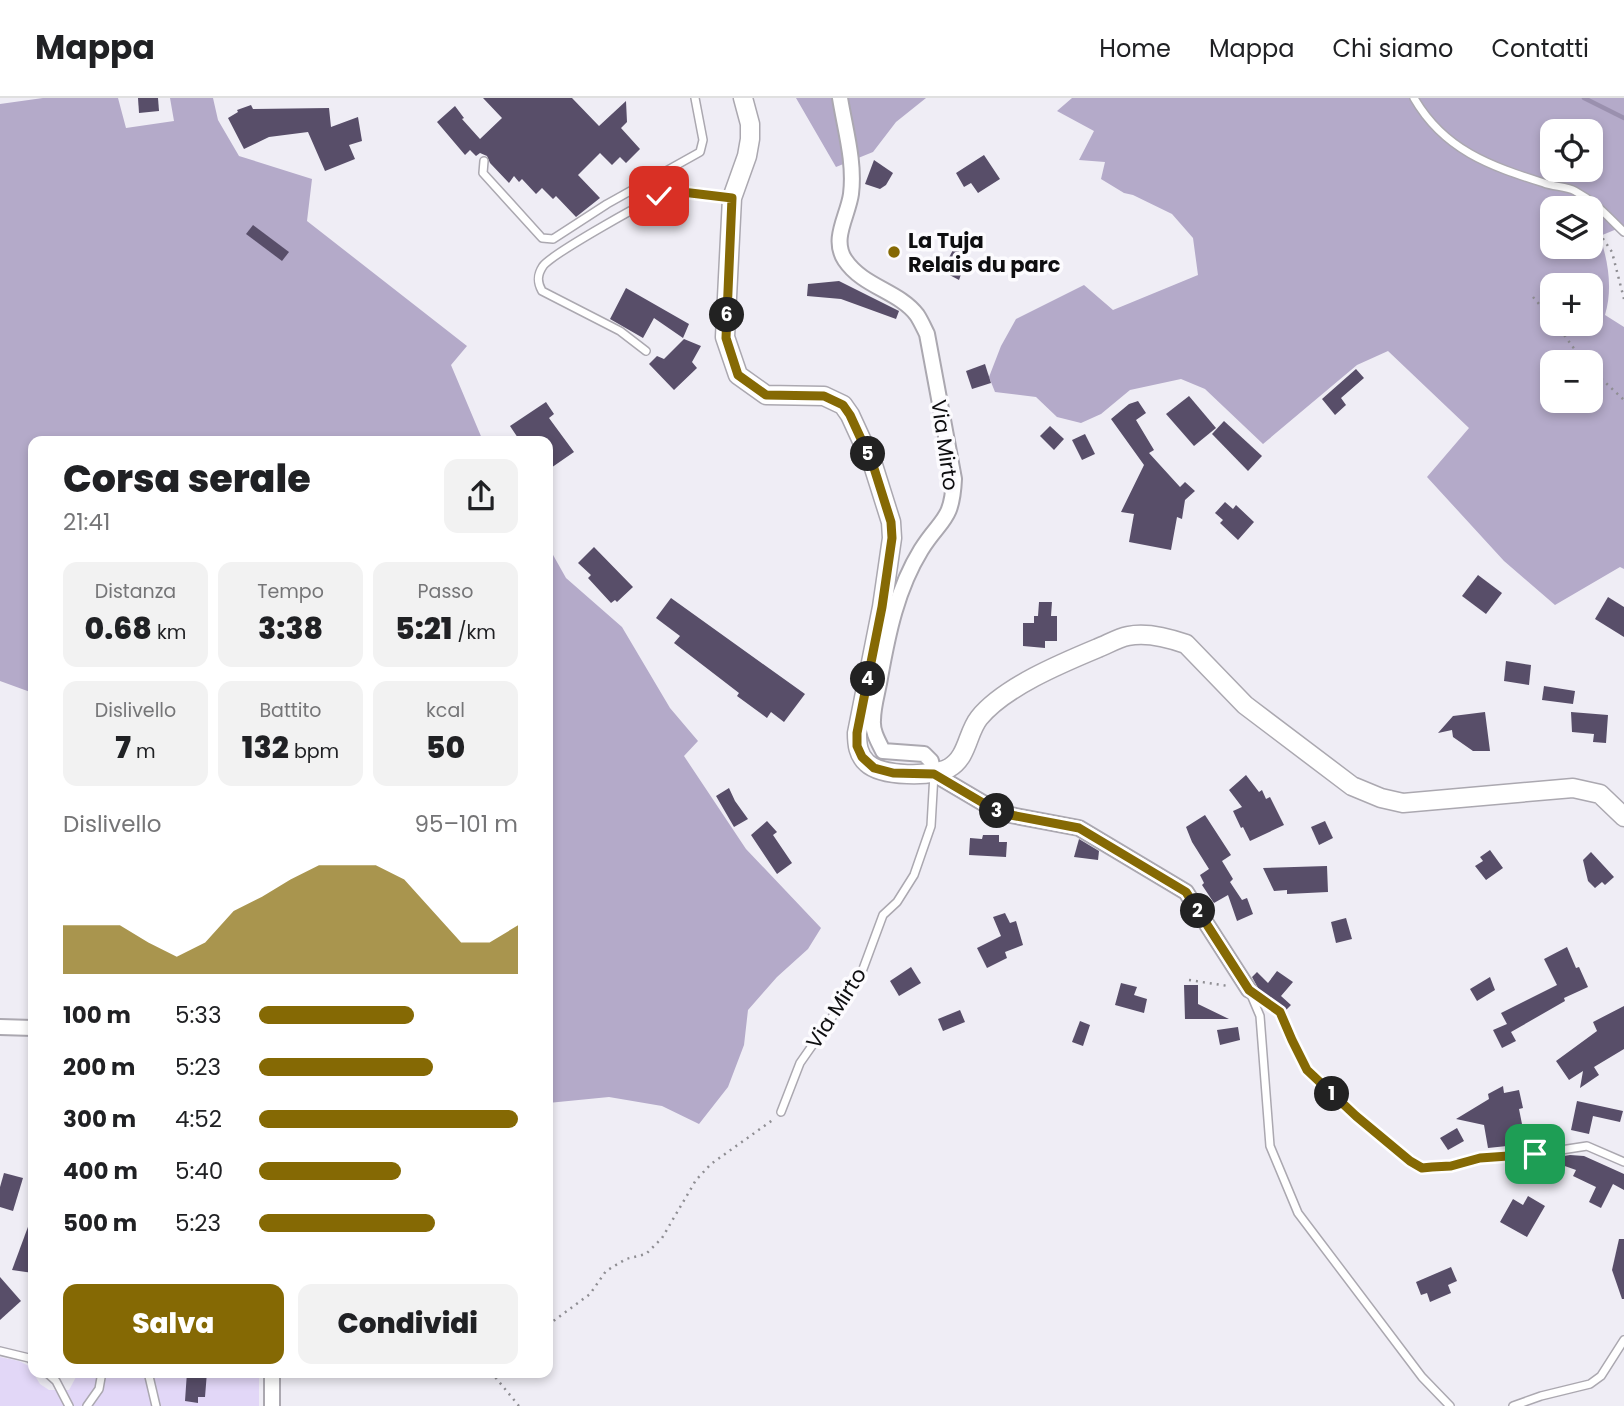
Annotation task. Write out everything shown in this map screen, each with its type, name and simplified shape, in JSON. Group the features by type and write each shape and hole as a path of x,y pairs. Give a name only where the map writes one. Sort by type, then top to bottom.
{"street":[{"path":"743,98 750,124 750,139 732,198 726,338 738,375 766,395 824,396 843,405 873,465 891,522 892,538 882,607 857,733 857,746 862,757 874,768 893,773 934,774 952,767 965,751 977,720 1005,695 1064,663 1126,636 1139,634 1173,639 1186,644 1245,705 1352,786 1381,798 1403,803 1573,788 1600,794 1624,817"},
{"name":"Via Mirto","path":"840,98 850,152 851,194 842,223 839,247 856,275 916,314 927,334 953,468 953,502 947,519 922,549 897,601 888,631 872,722 876,739 883,751 925,754 931,761 934,774"},
{"path":"934,774 1000,813 1079,828 1186,892 1249,990"},
{"path":"0,1027 28,1028"},
{"path":"272,1378 272,1406"}],"lane":[{"path":"484,161 483,173 542,238 553,239 607,204 700,152 704,140 695,98"},
{"path":"1414,98 1441,135 1477,159 1547,184 1573,190 1601,207 1624,232"},
{"path":"646,351 620,331 542,291 538,284 539,272 561,251 667,192 693,192 732,198"},
{"name":"Via Mirto","path":"781,1112 800,1063 860,977 883,915 897,902 914,875 931,826 934,774"},
{"path":"1249,990 1280,1012 1307,1070 1317,1081 1410,1161 1422,1168 1451,1166 1480,1158 1535,1154 1587,1146 1624,1162"},
{"path":"1249,990 1259,1016 1270,1146 1298,1213 1422,1377 1450,1406"},
{"path":"1513,1406 1590,1384 1601,1376 1624,1340"},
{"path":"0,1351 28,1358"},
{"path":"53,1378 69,1406"},
{"path":"88,1406 99,1389 101,1378"},
{"path":"149,1378 156,1406"}],"path":[{"path":"1603,239 1612,252 1624,299"},
{"path":"1533,297 1540,305"},
{"path":"1603,380 1624,400"},
{"path":"1189,980 1249,990"},
{"path":"553,1321 590,1294 606,1272 625,1259 646,1254 662,1238 696,1180 711,1164 781,1112"},
{"path":"496,1378 519,1406"}],"shaded area":[{"path":"43,98 118,98 126,128 174,121 170,98 213,98 218,120 239,156 312,179 307,221 467,346 451,365 481,436 28,436 28,691 0,681 0,104"},
{"path":"796,98 926,98 896,122 873,152 836,167"},
{"path":"1072,98 1624,98 1624,226 1603,235 1603,196 1540,196 1540,259 1603,259 1603,248 1609,295 1605,315 1624,327 1624,569 1620,567 1555,605 1504,561 1427,477 1469,428 1388,351 1357,365 1263,444 1205,389 1181,379 1130,390 1101,414 1081,423 1057,417 1036,397 995,392 989,377 1001,346 1016,319 1084,285 1113,310 1198,275 1193,238 1172,214 1124,193 1101,179 1105,162 1079,160 1094,131 1057,111"},
{"path":"553,555 566,578 622,627 670,708 698,741 684,756 746,849 821,928 808,949 777,977 748,1010 744,1045 728,1087 699,1124 662,1106 609,1097 553,1103"},
{"path":"0,1357 28,1366 28,1378 36,1378 49,1390 69,1390 75,1378 259,1378 259,1406 0,1406"}],"building":[{"path":"138,98 158,98 159,111 139,113"},
{"path":"483,98 572,98 599,126 626,101 627,122 621,128 640,149 626,163 620,157 612,165 600,153 578,175 600,198 576,217 556,196 553,199 542,188 536,194 522,179 519,182 514,176 509,183 487,156 480,153 476,156 470,150 465,155 437,122 455,106 464,118 462,119 480,139 502,118"},
{"path":"251,105 253,109 329,108 331,127 358,117 362,141 349,145 355,159 325,171 308,132 269,137 244,149 228,118 238,112 237,110"},
{"path":"984,155 1000,179 978,193 971,183 964,187 956,173"},
{"path":"874,160 893,173 886,185 880,189 865,184"},
{"path":"253,225 289,252 282,261 246,234"},
{"path":"954,248 968,255 959,280 942,271"},
{"path":"839,281 899,311 896,319 841,299 807,296 808,284"},
{"path":"626,288 689,324 683,338 654,318 643,338 610,319"},
{"path":"684,339 701,346 692,362 697,368 674,390 649,364 657,356 664,359"},
{"path":"985,364 991,383 972,389 966,371"},
{"path":"1356,369 1364,378 1341,398 1346,405 1335,415 1322,399"},
{"path":"1189,396 1216,428 1194,446 1166,414"},
{"path":"1138,401 1146,413 1136,420 1154,450 1149,453 1180,487 1185,482 1195,491 1185,500 1182,519 1177,517 1171,550 1129,542 1134,514 1121,512 1144,465 1111,419 1129,404"},
{"path":"546,402 554,414 549,418 574,452 553,467 553,436 517,436 510,426"},
{"path":"1224,421 1262,456 1248,471 1212,434"},
{"path":"1050,426 1064,439 1054,450 1040,436"},
{"path":"1085,434 1095,454 1082,460 1072,440"},
{"path":"1225,502 1233,509 1236,505 1254,522 1238,540 1220,523 1223,520 1215,513"},
{"path":"594,547 633,587 617,602 615,600 611,603 588,578 591,575 578,563"},
{"path":"1478,575 1502,593 1486,614 1462,596"},
{"path":"1608,597 1624,607 1624,637 1595,619"},
{"path":"671,598 805,694 784,722 771,712 767,718 674,643 680,636 656,618"},
{"path":"1039,602 1052,602 1051,616 1057,616 1057,641 1045,641 1045,648 1023,646 1023,623 1034,623 1034,616 1038,616"},
{"path":"1506,661 1531,665 1529,685 1504,681"},
{"path":"1544,686 1575,691 1573,704 1542,700"},
{"path":"1485,712 1490,751 1473,751 1453,737 1452,730 1438,733 1453,716"},
{"path":"1571,712 1608,715 1606,743 1593,742 1594,734 1572,732"},
{"path":"1246,775 1259,792 1262,790 1266,799 1270,797 1284,825 1250,841 1233,811 1242,807 1229,790"},
{"path":"729,788 748,819 734,827 716,796"},
{"path":"1205,815 1231,855 1222,861 1233,879 1230,882 1242,900 1247,898 1253,914 1237,921 1228,895 1214,903 1202,885 1204,883 1200,875 1209,869 1186,827"},
{"path":"767,821 777,832 773,835 792,863 777,874 751,835"},
{"path":"1325,821 1333,838 1319,845 1311,827"},
{"path":"983,835 999,835 999,842 1007,842 1006,857 969,855 970,838 982,839"},
{"path":"1079,839 1099,851 1098,860 1074,857"},
{"path":"1490,850 1503,868 1486,880 1475,866 1483,861 1480,857"},
{"path":"1591,852 1614,877 1605,885 1602,882 1595,888 1588,881 1583,860"},
{"path":"1327,866 1328,892 1287,894 1287,890 1274,891 1263,868"},
{"path":"1005,913 1010,923 1016,921 1023,945 1005,952 1007,958 987,968 977,948 1001,936 993,917"},
{"path":"1346,918 1352,939 1336,943 1331,922"},
{"path":"1567,947 1588,987 1564,998 1565,1001 1511,1032 1516,1041 1502,1048 1493,1030 1507,1024 1501,1013 1557,985 1544,959"},
{"path":"911,967 921,983 899,996 890,981"},
{"path":"1277,971 1293,982 1281,996 1291,1005 1286,1010 1259,990 1252,977 1257,972 1268,983"},
{"path":"1490,977 1495,990 1477,1001 1470,989"},
{"path":"1121,983 1137,987 1134,995 1147,999 1144,1013 1115,1005"},
{"path":"1184,985 1198,985 1198,1004 1229,1019 1185,1019"},
{"path":"1624,1006 1624,1049 1594,1067 1599,1075 1580,1088 1583,1071 1569,1080 1556,1061 1597,1031 1593,1022"},
{"path":"960,1010 965,1022 943,1031 938,1019"},
{"path":"1080,1021 1090,1025 1083,1046 1072,1042"},
{"path":"1238,1027 1240,1040 1220,1045 1217,1030"},
{"path":"1503,1086 1504,1093 1519,1090 1523,1108 1519,1109 1526,1144 1488,1148 1484,1125 1456,1119 1489,1099 1488,1094"},
{"path":"1577,1101 1623,1111 1620,1122 1593,1116 1589,1134 1571,1130"},
{"path":"1457,1128 1464,1141 1448,1150 1440,1138"},
{"path":"1584,1156 1624,1174 1624,1190 1613,1184 1601,1208 1589,1202 1596,1187 1573,1176 1576,1170 1545,1159"},
{"path":"4,1173 23,1178 13,1211 0,1207 0,1187"},
{"path":"1528,1196 1545,1206 1527,1237 1500,1222 1513,1199 1523,1205"},
{"path":"28,1227 28,1272 12,1270"},
{"path":"1619,1239 1624,1239 1624,1299 1612,1270"},
{"path":"1451,1267 1457,1281 1448,1285 1451,1293 1430,1302 1427,1293 1421,1295 1416,1282"},
{"path":"0,1277 21,1301 0,1320"},
{"path":"187,1378 207,1378 205,1397 198,1397 198,1403 185,1401"}],"waterway":[{"path":"1584,98 1624,118"}],"place":[{"name":"La Tuja Relais du parc","path":"894,252"}],"route":[{"path":"659,196 674,191 732,198 726,338 738,375 766,395 824,396 843,405 873,465 891,522 892,538 882,607 857,733 857,746 867,764 893,773 934,774 1000,813 1079,828 1186,892 1249,990 1280,1012 1307,1070 1410,1161 1422,1168 1451,1166 1480,1158 1512,1154 1535,1154"}]}
